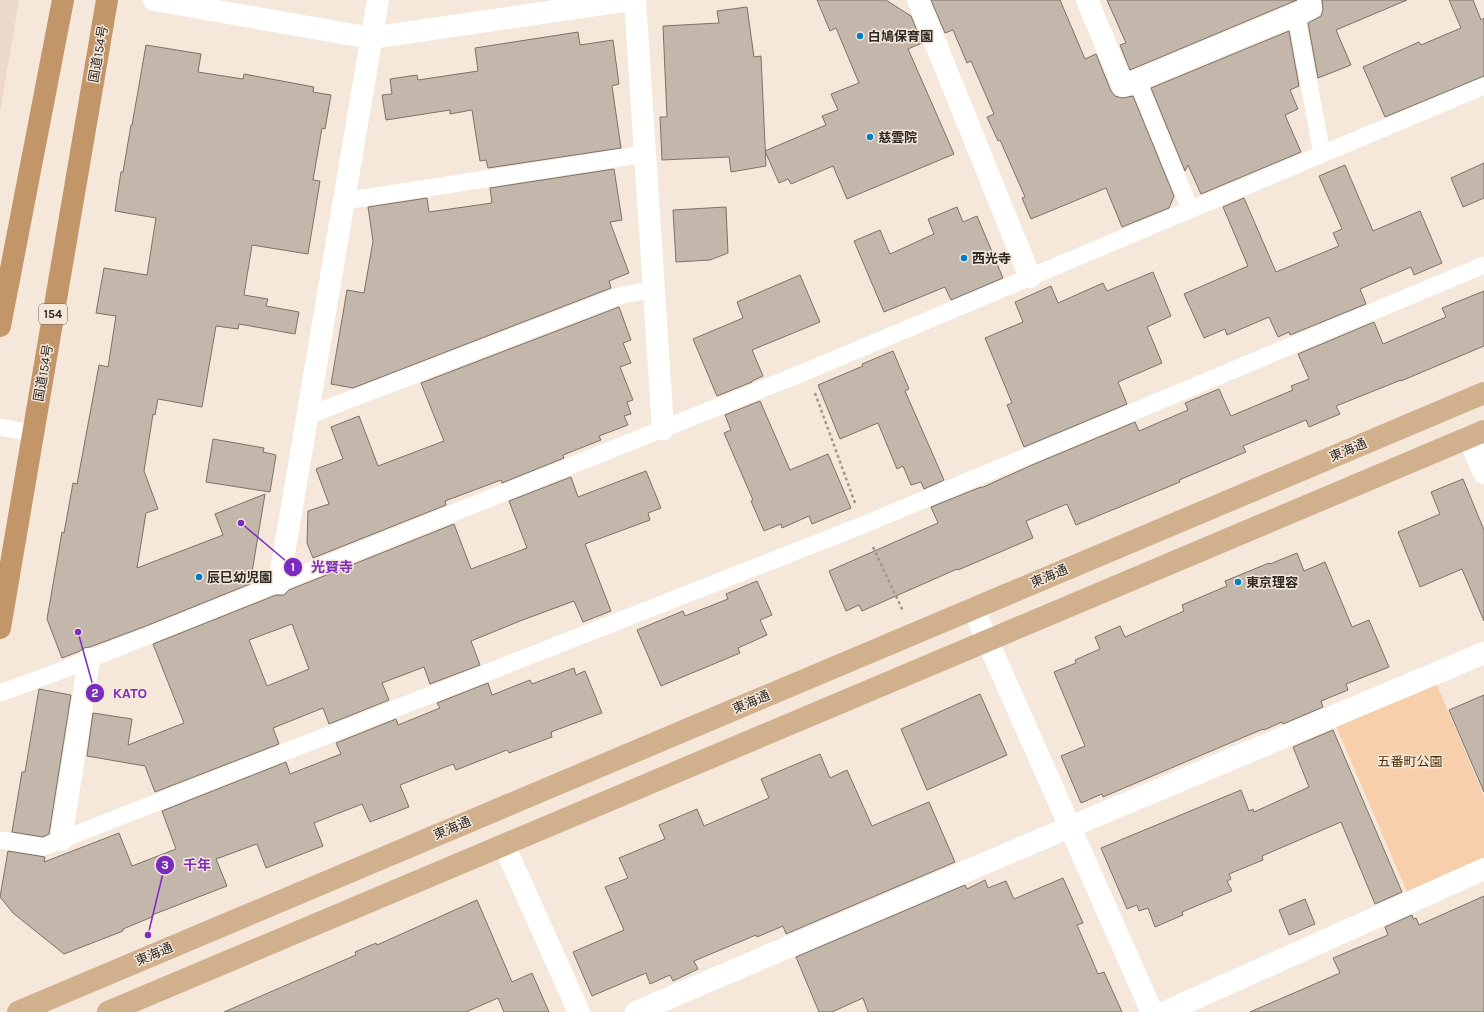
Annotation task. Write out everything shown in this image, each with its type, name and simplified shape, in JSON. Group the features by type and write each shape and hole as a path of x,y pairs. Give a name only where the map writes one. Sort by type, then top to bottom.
{"highway":[{"path":"0,326 63,0"},
{"name":"国道154号","path":"0,628 32,433 107,0"}],"main road":[{"name":"東海通","path":"18,1012 1484,393"},
{"path":"108,1012 1476,434"}],"street":[{"path":"154,0 371,38 630,0"},
{"path":"279,583 378,0"},
{"path":"635,0 663,429"},
{"path":"918,0 1030,277"},
{"path":"1087,0 1123,86 1302,7"},
{"path":"1476,434 1484,473"},
{"path":"973,608 1152,1012"},
{"path":"636,1012 1484,653"},
{"path":"61,840 89,659"},
{"path":"504,845 579,1012"},
{"path":"1165,1012 1484,869"}],"lane":[{"path":"1302,7 1322,154"},
{"path":"1137,80 1190,210"},
{"path":"0,693 89,659 807,371 1484,86"},
{"path":"344,201 645,154"},
{"path":"0,840 44,847 863,525 1484,265"},
{"path":"307,416 619,296 654,288"},
{"path":"0,427 32,433"}],"shaded area":[{"path":"0,0 19,0 0,112"}],"green space":[{"name":"五番町公園","path":"1436,683 1484,796 1484,858 1407,892 1336,726"}],"building":[{"path":"817,0 886,0 911,16 922,43 908,49 954,154 847,199 833,166 791,184 788,179 779,183 765,151 826,125 822,116 838,110 831,94 859,83 836,28 830,31"},
{"path":"931,0 1060,0 1085,59 1096,54 1111,91 1115,96 1122,98 1133,96 1174,196 1169,208 1122,227 1106,188 1031,219 1022,198 1025,197 1000,140 998,141 987,117 994,114 971,61 967,63 953,30 945,33"},
{"path":"1107,0 1297,0 1130,70 1120,45 1126,43"},
{"path":"1322,0 1407,0 1336,30 1351,65 1318,78 1308,23 1321,16 1323,10"},
{"path":"1449,0 1473,0 1481,20 1484,18 1484,76 1385,117 1363,67 1419,42 1421,45 1461,28"},
{"path":"747,7 754,57 761,56 766,166 731,172 729,157 662,160 660,117 667,117 663,26 719,23 717,11"},
{"path":"1289,31 1299,86 1290,90 1298,109 1285,115 1301,152 1201,194 1188,165 1185,171 1151,88"},
{"path":"578,32 580,45 613,40 619,84 612,86 621,148 488,168 486,160 480,161 472,110 450,114 450,110 386,120 382,95 392,94 390,79 417,75 418,80 478,71 475,48"},
{"path":"146,45 201,54 198,72 243,79 244,74 314,87 313,92 331,95 325,129 322,128 313,180 320,181 308,254 252,245 244,295 268,299 266,306 299,312 295,334 239,324 238,329 216,326 202,407 158,399 155,415 153,414 144,471 158,509 146,513 137,568 223,535 215,514 265,494 250,584 146,626 84,648 62,658 47,619 62,532 64,533 73,483 77,484 99,365 108,367 116,316 96,313 104,268 147,275 156,218 115,211 121,172 123,172"},
{"path":"1484,163 1484,198 1463,207 1451,178"},
{"path":"1345,165 1373,231 1420,211 1442,263 1414,275 1411,267 1360,289 1366,304 1290,335 1289,332 1278,337 1269,317 1227,335 1225,329 1204,338 1184,294 1248,266 1223,207 1244,198 1276,272 1339,246 1333,233 1342,229 1319,176"},
{"path":"614,169 622,220 610,222 629,273 609,281 611,288 353,388 331,384 347,290 364,293 373,241 368,207 427,198 429,212 492,203 490,188"},
{"path":"726,207 728,253 710,260 676,262 673,210"},
{"path":"957,207 963,222 977,216 1003,278 951,300 945,287 884,312 854,241 880,230 890,254 934,234 928,219"},
{"path":"1153,272 1171,316 1147,327 1162,363 1118,382 1127,404 1024,447 1007,405 1012,403 985,338 1023,322 1015,302 1051,286 1058,303 1103,283 1107,291"},
{"path":"800,275 820,322 752,350 763,376 717,396 693,339 743,318 737,302"},
{"path":"1484,291 1484,346 1401,381 1336,406 1340,414 1309,427 1306,420 1243,446 1246,452 1179,480 1180,482 1076,525 1067,504 1026,521 1033,538 958,570 957,569 862,611 859,605 846,611 829,571 938,523 931,507 981,488 1135,422 1139,431 1188,410 1185,403 1219,389 1231,416 1293,390 1291,386 1309,379 1298,354 1374,322 1383,344 1446,317 1442,308"},
{"path":"619,307 631,340 623,343 631,363 620,367 633,400 627,402 631,414 624,416 628,425 599,436 601,440 563,455 564,458 502,483 501,480 445,501 446,505 313,558 307,543 308,511 329,504 316,469 343,459 331,427 359,416 378,466 444,441 421,383"},
{"path":"893,351 909,389 905,391 944,480 924,489 921,482 911,485 903,466 897,469 878,423 840,439 818,385 863,366 862,364"},
{"path":"760,401 790,470 828,454 851,508 812,524 809,516 782,528 781,524 764,531 751,501 753,500 724,433 731,430 725,415"},
{"path":"213,439 264,448 263,452 276,455 270,492 206,482"},
{"path":"646,471 661,508 648,513 650,520 585,544 611,611 583,622 574,601 520,621 471,641 480,665 430,684 424,667 382,683 389,700 329,724 323,708 273,728 279,744 155,792 145,766 87,756 93,713 132,719 128,745 184,723 153,644 276,595 284,595 289,590 454,524 471,569 527,548 509,501 571,477 578,497","holes":["292,624 309,669 267,686 249,640"]},
{"path":"1463,479 1484,530 1484,621 1462,569 1420,587 1398,532 1440,514 1431,492"},
{"path":"1297,553 1304,571 1325,562 1352,627 1369,620 1389,667 1346,684 1348,690 1321,701 1323,707 1283,724 1282,722 1264,730 1263,729 1103,797 1102,794 1081,803 1061,756 1085,746 1054,672 1076,663 1075,660 1100,649 1095,637 1120,626 1125,637 1184,611 1182,605 1227,586 1225,581"},
{"path":"757,581 772,615 760,620 767,635 738,648 740,653 661,686 637,630 683,611 685,616 728,599 726,594"},
{"path":"574,668 576,675 585,671 602,713 551,732 552,737 509,753 507,750 456,770 453,764 400,785 409,807 370,822 362,804 314,823 323,846 266,868 257,844 216,859 227,886 152,915 152,917 123,929 123,931 64,954 13,913 0,897 8,851 45,857 44,862 119,833 132,866 176,849 162,811 286,762 290,774 341,754 336,743 396,719 398,725 440,708 437,703 488,683 492,695 530,680 532,684"},
{"path":"39,689 71,695 49,834 43,837 12,832 22,772 25,772"},
{"path":"980,694 1007,755 927,790 901,729"},
{"path":"1484,695 1484,792 1449,710"},
{"path":"1333,730 1402,892 1375,904 1341,822 1262,856 1263,860 1229,874 1231,879 1227,881 1232,891 1182,912 1183,915 1155,927 1148,908 1139,911 1137,905 1127,909 1101,848 1241,790 1249,811 1253,809 1254,812 1309,787 1293,747"},
{"path":"820,754 830,778 847,770 872,826 929,802 955,862 786,934 783,926 757,937 756,935 694,961 698,969 673,981 670,975 650,984 646,973 592,996 573,952 624,930 605,887 628,878 619,858 665,839 659,825 697,809 704,826 769,798 761,779"},
{"path":"1063,878 1083,923 1077,925 1098,974 1104,972 1122,1012 868,1012 863,998 832,1012 819,1012 796,957 965,885 967,889 985,880 988,888 1006,881 1014,899"},
{"path":"1484,896 1484,1012 1250,1012 1340,973 1333,958 1388,935 1385,927 1412,915 1413,919 1416,918 1419,925"},
{"path":"1305,899 1315,924 1289,935 1279,910"},
{"path":"477,900 512,982 532,973 549,1012 504,1012 498,998 466,1012 224,1012 356,955 355,952 376,943 377,945"}],"place":[{"name":"白鳩保育園","path":"860,36"},
{"name":"慈雲院","path":"870,137"},
{"name":"西光寺","path":"964,258"},
{"name":"光賢寺","path":"241,523"},
{"name":"辰巳幼児園","path":"199,577"},
{"name":"東京理容","path":"1238,582"},
{"name":"KATO","path":"78,632"},
{"name":"千年","path":"148,935"}]}
